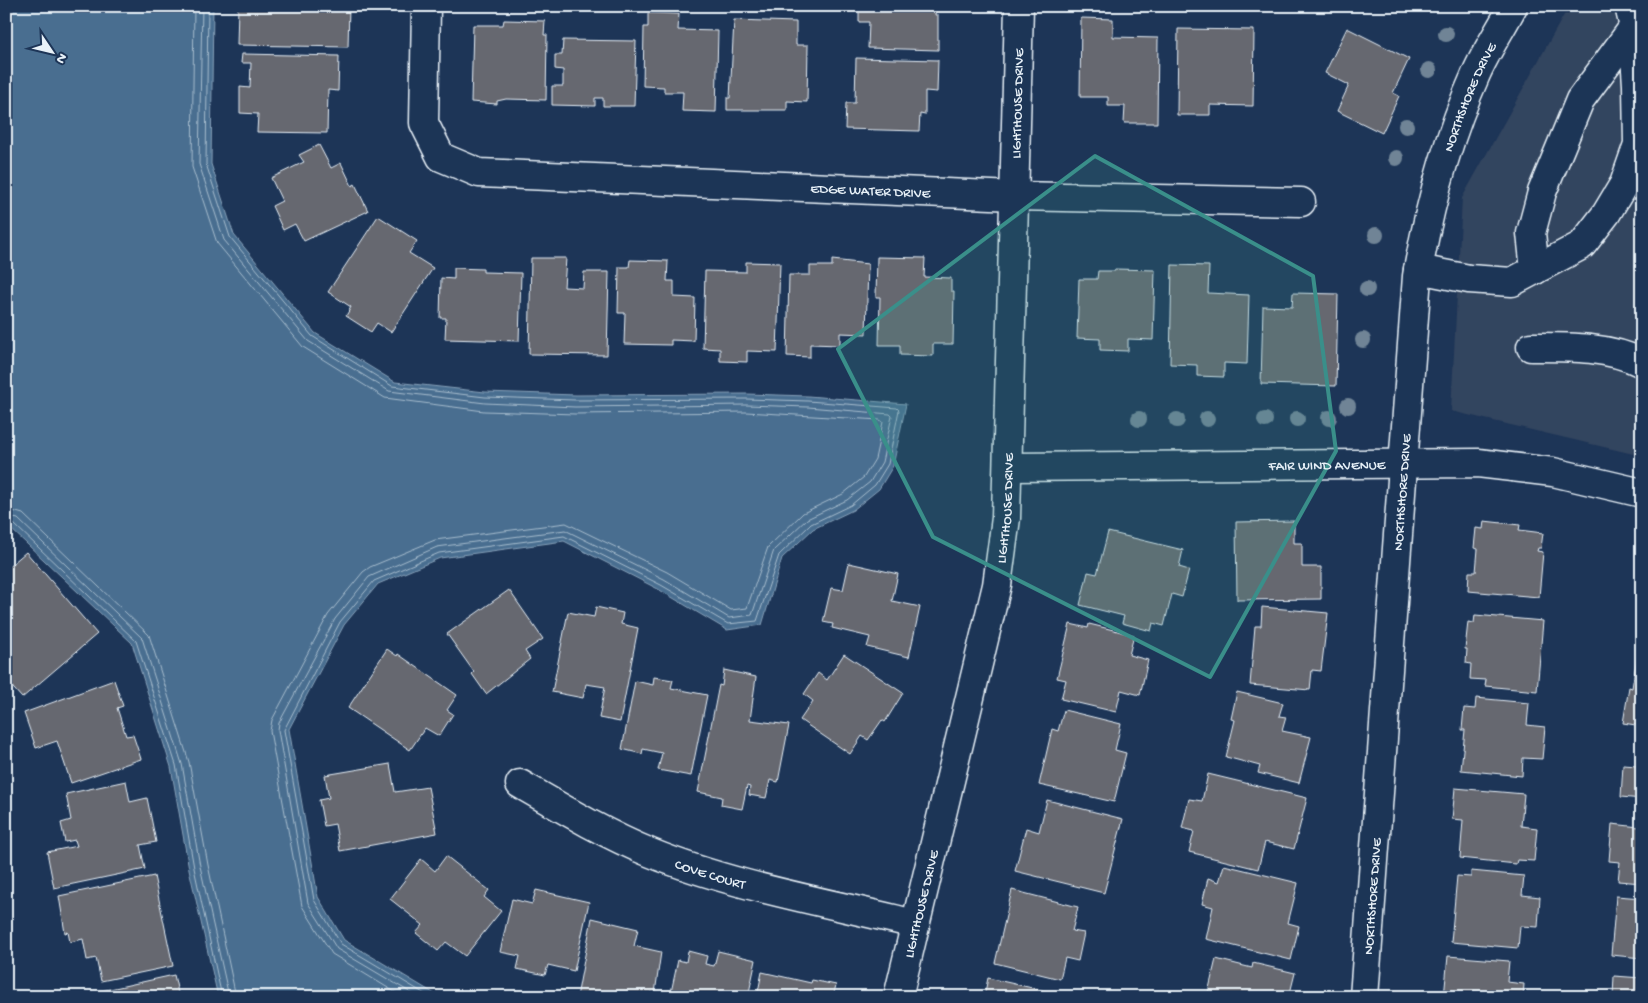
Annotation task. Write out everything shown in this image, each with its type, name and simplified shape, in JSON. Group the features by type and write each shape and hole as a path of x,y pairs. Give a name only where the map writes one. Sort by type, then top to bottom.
{"street":[{"name":"EDGE WATER DRIVE","path":"426,6 424,123 441,157 479,174 1015,196 1301,202"},
{"name":"LIGHTHOUSE DRIVE","path":"898,997 997,585 1006,518 1009,467 1019,6"},
{"name":"NORTHSHORE DRIVE","path":"1364,997 1402,462 1418,268 1428,214 1449,143 1477,72 1513,6"},
{"path":"1418,268 1469,279 1512,282 1582,245 1606,214 1624,184 1638,144 1637,85 1631,17"},
{"path":"1535,270 1531,232 1542,192 1580,100 1631,17"},
{"path":"1530,347 1570,346 1630,357 1642,363"},
{"name":"FAIR WIND AVENUE","path":"1009,467 1402,462 1478,463 1553,472 1642,493"},
{"name":"COVE COURT","path":"520,784 582,821 652,853 721,876 915,924"}],"highlighted area":[{"path":"1095,156 1313,276 1336,451 1210,677 933,537 838,349"}],"shaded area":[{"path":"1569,6 1642,6 1642,456 1451,411 1462,198"}],"water":[{"path":"6,6 213,6 211,164 234,235 315,333 395,382 485,392 576,395 746,394 808,396 906,404 893,466 879,489 853,510 813,529 782,558 762,625 727,630 658,589 564,541 440,558 378,584 344,625 289,729 318,897 344,940 440,997 218,997 189,869 171,767 132,643 10,528 6,527"}],"building":[{"path":"238,6 349,6 348,47 237,45"},
{"path":"859,6 936,6 935,15 938,15 938,50 868,48 869,22 859,22"},
{"path":"648,13 679,14 678,30 718,31 716,112 682,111 683,92 664,92 664,87 643,86 644,27 648,27"},
{"path":"1081,18 1113,19 1113,37 1158,38 1157,123 1124,123 1125,106 1108,106 1108,97 1080,97"},
{"path":"504,20 545,21 544,35 547,35 546,100 506,99 497,101 497,104 471,102 473,25 503,25"},
{"path":"734,20 796,22 796,45 808,45 807,102 787,101 787,110 727,110 727,98 730,98"},
{"path":"1347,28 1409,59 1393,93 1399,96 1382,133 1337,111 1349,85 1325,73"},
{"path":"1178,29 1254,30 1253,106 1210,105 1210,115 1177,115"},
{"path":"563,40 636,41 634,106 603,106 603,98 595,98 595,106 552,105 552,86 563,86 563,70 555,69 555,55 562,55"},
{"path":"242,54 339,56 338,91 328,90 327,133 257,132 258,114 240,113 240,87 250,88 251,63 241,63"},
{"path":"856,58 938,60 937,92 925,91 925,115 920,114 919,131 845,129 846,103 855,103"},
{"path":"319,145 331,168 341,163 352,186 355,184 368,211 304,241 295,224 283,230 272,206 282,201 271,178 304,162 299,155"},
{"path":"378,216 417,241 409,253 433,268 391,332 377,323 371,332 346,316 351,307 328,292"},
{"path":"877,257 925,258 924,277 951,278 951,291 954,291 953,344 933,344 933,356 900,355 900,345 879,345 880,297 876,297"},
{"path":"531,258 566,258 564,287 583,288 584,272 609,272 607,355 529,354"},
{"path":"630,260 668,261 667,281 674,281 674,297 695,298 694,341 671,340 671,345 624,344 625,313 618,313 619,267 629,267"},
{"path":"832,260 868,264 866,334 840,333 840,345 810,344 810,357 787,356 789,275 810,275 810,266 832,266"},
{"path":"746,262 780,263 777,352 747,351 747,362 720,361 720,349 703,348 705,271 746,272"},
{"path":"1172,265 1209,266 1208,293 1249,295 1247,364 1224,363 1224,377 1197,376 1197,365 1170,364"},
{"path":"454,268 483,269 483,272 521,273 519,341 445,339 446,318 440,318 441,278 454,279"},
{"path":"1115,269 1155,270 1153,340 1128,339 1128,351 1100,350 1100,339 1077,338 1079,279 1097,279 1098,271 1115,271"},
{"path":"1293,293 1338,294 1336,386 1261,384 1263,306 1292,307"},
{"path":"1294,521 1294,543 1302,543 1302,567 1321,567 1321,599 1237,600 1236,522"},
{"path":"1484,521 1520,525 1519,530 1543,533 1541,548 1538,548 1537,551 1543,552 1539,597 1468,591 1469,572 1476,572 1478,549 1474,548 1476,528 1483,529"},
{"path":"1108,532 1183,550 1179,567 1189,570 1182,597 1172,594 1164,626 1153,623 1151,631 1122,623 1124,616 1080,605 1088,572 1097,574"},
{"path":"26,552 97,634 22,698 6,680 6,569"},
{"path":"849,563 898,574 892,601 920,607 909,657 867,647 870,637 832,628 833,624 823,622 831,588 843,590"},
{"path":"509,590 543,639 525,651 530,659 486,694 472,674 474,672 447,634"},
{"path":"596,607 623,613 621,624 638,628 620,722 599,718 605,687 586,684 583,698 552,692 568,612 594,617"},
{"path":"1262,607 1328,613 1321,671 1312,670 1310,690 1250,685 1255,626 1261,626"},
{"path":"1642,611 1642,637 1638,636"},
{"path":"1475,615 1543,621 1537,691 1485,686 1486,680 1470,679 1471,664 1466,663 1467,649 1465,649 1468,622 1474,623"},
{"path":"1070,624 1088,628 1089,624 1134,635 1129,655 1148,660 1140,695 1121,690 1116,712 1061,699 1066,680 1057,678"},
{"path":"387,649 397,656 398,654 457,695 447,710 453,714 439,736 425,728 410,750 348,708"},
{"path":"844,654 903,693 885,722 882,720 868,740 862,736 850,754 800,720 813,701 804,694 818,673 827,680"},
{"path":"1637,657 1642,658 1642,726 1623,723 1629,687 1632,688"},
{"path":"724,670 756,677 750,720 789,725 778,782 770,780 766,798 749,795 750,787 747,786 742,809 721,805 722,797 698,792 719,685 722,686"},
{"path":"654,677 673,680 671,688 707,695 691,776 658,770 662,753 643,749 642,754 622,749 635,681 653,685"},
{"path":"114,680 123,706 117,708 126,736 133,735 141,759 71,783 57,741 36,748 24,713"},
{"path":"1237,692 1283,703 1279,716 1286,717 1282,731 1311,737 1299,783 1258,773 1260,766 1226,757 1235,720 1231,719"},
{"path":"1476,698 1529,703 1527,725 1545,727 1542,759 1523,758 1522,776 1461,770 1465,730 1462,730 1464,708 1475,709"},
{"path":"1064,710 1121,724 1115,750 1126,753 1114,802 1039,785 1052,729 1058,731"},
{"path":"1640,739 1642,799 1621,797 1623,765 1637,766"},
{"path":"390,764 395,792 428,787 437,833 340,851 335,824 324,826 319,800 329,798 325,775"},
{"path":"1208,774 1307,798 1294,849 1265,842 1258,869 1189,852 1194,831 1182,828 1189,799 1202,801"},
{"path":"126,781 130,802 147,798 156,842 140,845 145,869 54,888 47,852 77,846 75,840 65,842 61,823 71,820 66,794"},
{"path":"1455,788 1524,794 1521,826 1537,828 1534,861 1517,860 1516,864 1460,858 1463,820 1452,819"},
{"path":"1047,800 1123,819 1104,893 1015,871 1026,828 1039,832"},
{"path":"1640,813 1642,883 1618,881 1620,862 1609,861 1612,824 1639,827"},
{"path":"446,856 489,890 484,897 501,911 465,956 446,942 438,951 416,933 423,925 390,899 421,859 435,871"},
{"path":"1224,865 1298,883 1288,923 1299,926 1291,960 1206,939 1213,907 1202,904 1208,878 1219,882"},
{"path":"1471,871 1524,876 1522,895 1540,897 1538,927 1520,926 1518,948 1451,942 1457,876 1471,877"},
{"path":"154,876 173,966 101,981 96,958 87,960 83,939 70,942 68,932 65,933 59,896"},
{"path":"536,890 589,902 574,971 548,965 545,975 517,969 520,956 500,952 512,899 532,904"},
{"path":"1012,890 1078,907 1072,931 1084,933 1078,961 1065,958 1060,979 995,963"},
{"path":"1616,896 1642,898 1642,958 1611,955"},
{"path":"592,918 638,929 634,946 661,952 655,993 651,992 650,997 577,997"},
{"path":"688,951 707,956 705,964 714,966 718,951 756,960 748,997 670,997 678,960 686,962"},
{"path":"1448,956 1509,961 1507,982 1524,984 1523,997 1444,997"},
{"path":"1216,959 1252,968 1253,963 1295,973 1289,997 1207,997"},
{"path":"762,972 811,983 812,980 836,985 833,997 757,997"},
{"path":"174,975 179,997 103,997 101,991"},
{"path":"1614,976 1642,978 1642,997 1613,997"},
{"path":"988,978 1050,992 1049,997 984,997"}]}
